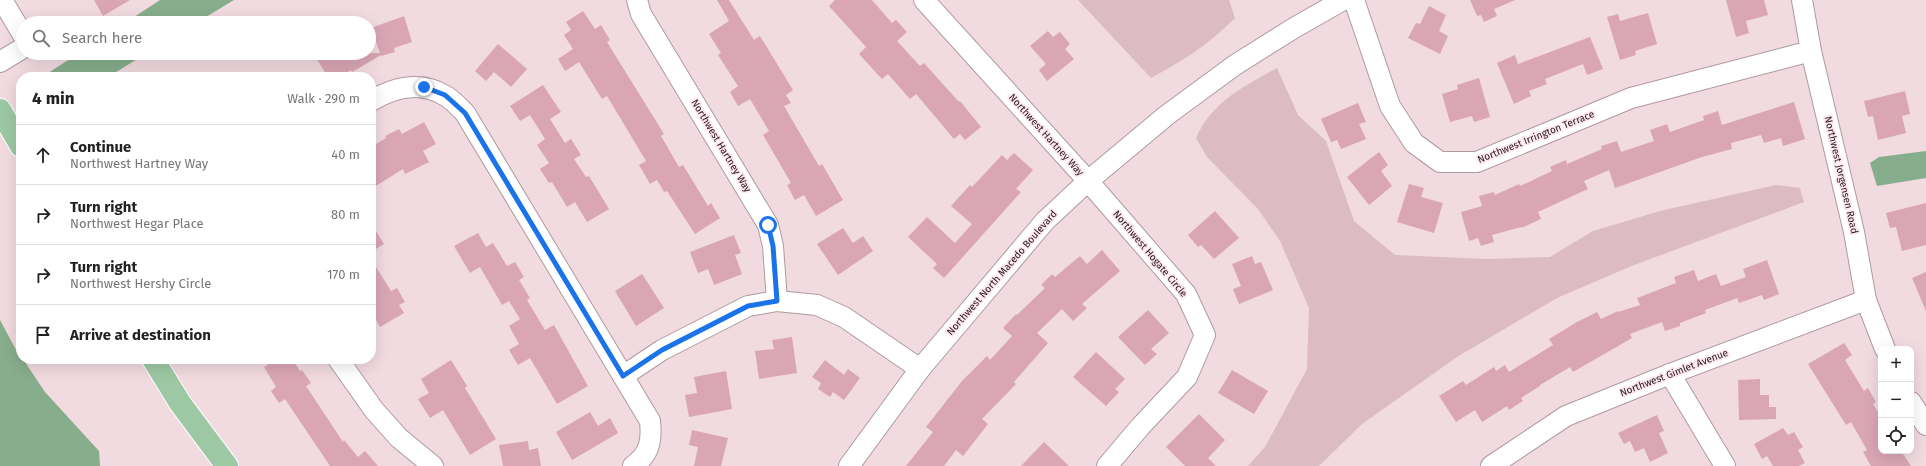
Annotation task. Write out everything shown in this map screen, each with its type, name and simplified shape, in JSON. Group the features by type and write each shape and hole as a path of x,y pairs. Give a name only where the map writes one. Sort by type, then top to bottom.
{"main road":[{"path":"0,110 16,137"},
{"path":"156,364 180,403 227,466"},
{"path":"180,403 209,466"}],"street":[{"path":"2,0 16,23"},
{"name":"Northwest Hartney Way","path":"638,0 641,14 768,225 773,246 777,301"},
{"name":"Northwest Hartney Way","path":"924,0 1088,181"},
{"name":"Northwest North Macedo Boulevard","path":"848,466 920,369 1045,221 1088,181 1167,115 1235,65 1294,28 1343,0"},
{"name":"Northwest Irrington Terrace","path":"1354,0 1390,106 1414,143 1440,162 1477,162 1631,98 1812,51"},
{"name":"Northwest Jorgensen Road","path":"1802,0 1812,51 1854,232 1866,300 1884,346"},
{"path":"0,62 16,52"},
{"path":"376,98 404,86 424,87 445,95 465,113 650,421 652,438 649,448 633,466"},
{"name":"Northwest Hogate Circle","path":"1088,181 1186,294 1205,335 1187,377 1140,427 1114,463"},
{"name":"Northwest Gimlet Avenue","path":"1491,466 1566,416 1670,374 1866,300"},
{"path":"623,376 662,350 748,306 777,301 817,305 844,317 920,369"},
{"path":"342,364 374,410 399,438 433,466"},
{"path":"1670,374 1725,466"},
{"path":"1914,407 1926,425"}],"shaded area":[{"path":"160,0 234,0 208,16 136,16"},
{"path":"1078,0 1229,0 1235,18 1195,51 1151,78"},
{"path":"68,60 136,60 116,72 50,72"},
{"path":"1277,68 1298,115 1326,141 1354,221 1395,255 1487,259 1550,257 1593,231 1660,211 1776,185 1800,188 1804,202 1634,265 1557,298 1457,357 1362,424 1319,466 1248,466 1265,447 1307,369 1309,308 1280,241 1258,209 1207,157 1196,138 1211,114 1230,96"},
{"path":"1926,151 1926,178 1877,186 1870,163 1879,157"},
{"path":"0,320 16,350 16,364 26,364 45,392 99,451 100,466 0,466"}],"building":[{"path":"94,0 130,0 103,16"},
{"path":"717,0 729,0 754,40 760,36 793,90 786,95 791,103 784,106 819,166 822,164 843,200 816,216 804,195 795,200 787,185 791,183 763,135 769,131 750,99 738,106 730,92 738,86 718,55 721,53 709,34 729,21"},
{"path":"835,0 872,0 892,23 896,20 907,32 897,41 920,66 924,63 959,102 960,101 981,127 965,140 960,134 954,139 916,94 910,99 888,74 882,79 859,54 866,47 829,6"},
{"path":"1470,0 1515,0 1494,9 1497,16 1484,22 1481,15 1477,16"},
{"path":"1726,0 1764,0 1768,15 1746,21 1749,33 1736,37"},
{"path":"1429,6 1446,15 1439,31 1448,36 1440,54 1408,38 1416,23 1420,24"},
{"path":"583,11 595,29 601,25 610,40 607,42 664,134 661,136 679,167 683,165 708,206 711,203 720,218 695,234 667,191 664,192 657,180 650,184 639,165 646,161 607,96 602,99 579,62 565,71 558,59 573,49 564,35 571,30 566,22"},
{"path":"1648,13 1657,44 1635,51 1636,55 1620,60 1607,17 1618,14 1620,21"},
{"path":"404,16 412,42 394,48 395,52 381,55 376,58 376,53 380,53 376,42 376,26"},
{"path":"1048,31 1053,37 1060,32 1070,44 1065,49 1074,59 1047,81 1039,70 1046,64 1030,46"},
{"path":"1590,37 1603,69 1587,75 1583,64 1545,79 1547,84 1529,91 1531,96 1514,104 1497,63 1515,55 1518,64"},
{"path":"498,44 527,69 511,87 494,72 486,81 475,71"},
{"path":"317,60 372,60 352,72 351,70 348,72 325,72"},
{"path":"1479,78 1490,117 1474,122 1472,116 1450,122 1442,94 1458,89 1457,85"},
{"path":"543,85 561,112 550,119 565,143 571,139 581,155 574,159 586,177 589,176 609,209 587,222 575,202 567,207 552,182 549,183 540,169 549,163 537,145 545,139 530,115 520,121 510,106"},
{"path":"1905,91 1910,114 1902,116 1906,133 1878,140 1873,116 1868,117 1864,101"},
{"path":"1794,102 1805,139 1783,146 1781,138 1764,143 1761,135 1731,143 1732,149 1702,157 1615,188 1609,170 1584,181 1588,189 1538,212 1541,219 1521,228 1492,235 1494,242 1481,246 1478,238 1469,241 1461,212 1482,206 1479,196 1494,192 1495,195 1519,184 1520,186 1552,171 1550,167 1566,160 1567,164 1602,149 1601,146 1617,141 1621,152 1654,141 1650,130 1667,124 1670,132 1704,120 1703,116 1718,111 1722,125"},
{"path":"1358,103 1366,122 1359,124 1366,139 1341,149 1337,140 1331,142 1321,119"},
{"path":"424,122 436,144 423,151 429,162 405,174 403,169 376,186 376,144 386,138 385,136 399,129 402,134"},
{"path":"1379,152 1388,165 1381,171 1392,186 1369,205 1347,177"},
{"path":"1014,153 1033,170 1016,189 1021,192 944,278 933,268 937,264 908,237 927,217 955,243 972,224 951,206 970,185 972,187 1002,155 1007,160"},
{"path":"1409,184 1424,188 1421,197 1443,203 1434,233 1397,222"},
{"path":"1926,203 1926,245 1902,251 1896,227 1890,228 1886,213"},
{"path":"1215,211 1239,238 1214,259 1201,245 1198,247 1188,235"},
{"path":"843,228 853,243 863,236 873,251 838,275 817,244"},
{"path":"376,231 384,244 376,249"},
{"path":"478,233 486,247 493,243 507,266 515,262 524,277 519,280 530,298 527,300 545,330 554,325 588,386 557,404 530,358 518,365 509,350 519,344 509,326 520,319 509,301 502,305 480,267 470,273 454,246"},
{"path":"734,235 741,253 735,255 742,274 714,285 708,269 698,273 690,252"},
{"path":"1102,250 1120,271 1082,304 1087,308 1073,321 1062,309 1037,333 1048,343 1014,382 1016,384 982,419 988,424 963,456 956,450 944,466 906,466 933,432 926,427 962,381 987,356 990,360 1012,336 1003,328 1045,288 1041,285 1052,274 1055,277 1080,256 1087,264"},
{"path":"1252,256 1255,264 1261,262 1273,290 1239,304 1233,289 1241,286 1232,264"},
{"path":"1767,260 1779,294 1764,300 1762,295 1739,303 1737,298 1705,310 1706,313 1680,323 1680,326 1665,331 1662,322 1630,334 1632,338 1573,372 1570,367 1521,398 1523,401 1509,410 1507,406 1482,422 1475,410 1456,422 1439,396 1463,381 1466,385 1494,367 1496,371 1505,365 1509,372 1553,345 1549,339 1577,322 1597,312 1601,319 1618,311 1640,305 1637,298 1676,283 1674,277 1694,270 1698,281 1716,274 1721,286 1746,277 1743,269"},
{"path":"376,267 391,291 397,288 405,302 399,305 404,313 380,327 376,320"},
{"path":"1926,272 1926,311 1912,278"},
{"path":"642,274 664,308 636,326 615,291"},
{"path":"1148,310 1169,333 1151,349 1157,354 1145,365 1118,337"},
{"path":"792,337 797,373 759,379 755,351 774,349 772,340"},
{"path":"1844,343 1852,355 1845,360 1864,391 1868,388 1876,402 1873,404 1878,412 1878,454 1903,454 1911,466 1871,466 1863,452 1867,450 1851,422 1846,425 1808,364"},
{"path":"1096,352 1125,379 1115,389 1119,392 1106,406 1073,377"},
{"path":"451,360 467,386 465,388 496,439 470,455 443,410 430,418 418,399 429,393 421,379"},
{"path":"825,360 844,375 848,369 860,378 844,400 833,392 830,397 818,389 821,383 812,377"},
{"path":"269,364 295,364 300,371 302,370 311,383 306,386 343,442 344,440 358,457 365,451 378,466 330,466 285,399 279,403 271,391 276,387 264,367"},
{"path":"1232,370 1268,391 1254,414 1218,393"},
{"path":"726,371 732,409 689,417 685,395 697,393 694,377"},
{"path":"1760,379 1760,395 1769,395 1769,407 1776,407 1776,419 1739,420 1738,380"},
{"path":"590,412 598,426 610,418 618,433 572,460 556,432"},
{"path":"1199,414 1225,440 1208,458 1216,466 1185,466 1166,447"},
{"path":"1657,415 1664,431 1659,433 1668,453 1650,462 1644,448 1635,452 1630,441 1624,444 1618,433"},
{"path":"1783,428 1788,435 1794,432 1803,447 1798,450 1805,463 1799,466 1773,466 1767,456 1762,459 1754,444"},
{"path":"692,430 728,438 721,466 694,466 698,447 689,445"},
{"path":"528,441 529,450 538,448 541,466 503,466 499,445"},
{"path":"1044,442 1069,466 1021,466"}],"route":[{"path":"424,87 445,95 465,113 623,376 662,350 748,306 777,301 773,246 768,225"}]}
